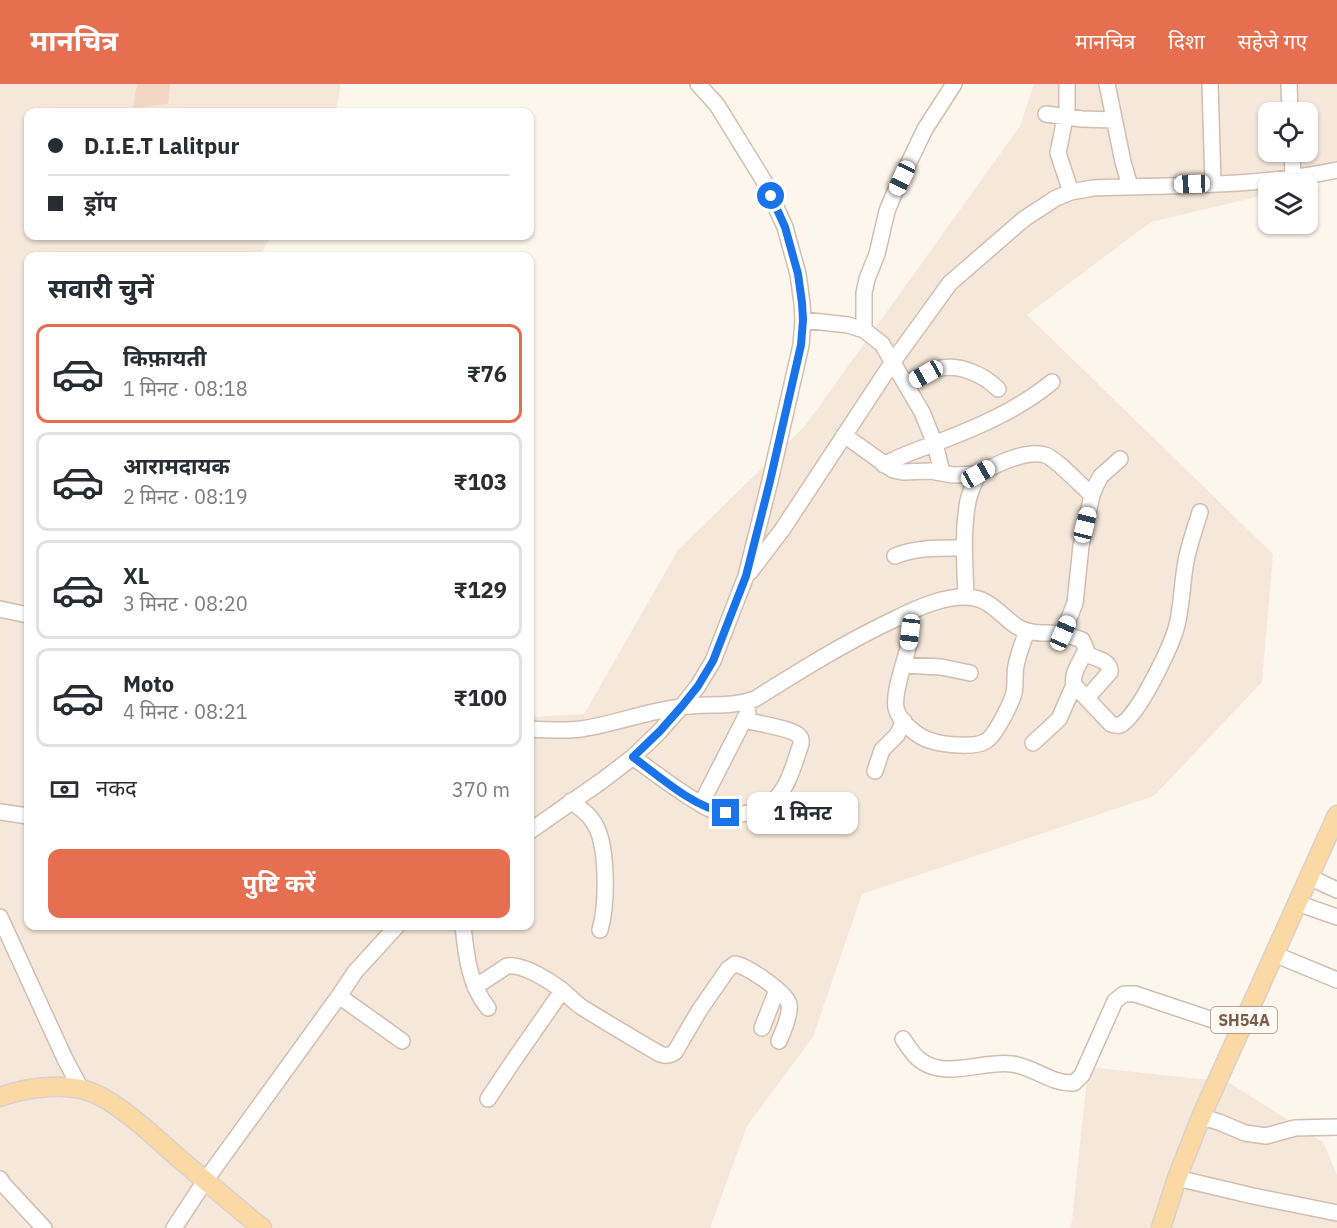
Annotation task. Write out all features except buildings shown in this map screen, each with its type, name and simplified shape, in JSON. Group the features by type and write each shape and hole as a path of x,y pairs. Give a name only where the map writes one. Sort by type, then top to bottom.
{"main road":[{"name":"SH54A","path":"1161,1228 1177,1178 1201,1117 1337,815"},
{"path":"0,1097 11,1093 51,1087 81,1089 102,1097 133,1119 262,1228"}],"street":[{"path":"534,827 633,757 682,706 698,686 713,661 746,576 801,345 802,303 798,274 785,227 764,181 717,105 698,84"},
{"path":"864,330 864,292 887,211 925,129 954,84"},
{"path":"1067,84 1065,117 1058,153 1071,192"},
{"path":"1107,84 1130,186"},
{"path":"1210,84 1213,183"},
{"path":"1289,84 1290,102"},
{"path":"1046,114 1114,120"},
{"path":"1315,174 1337,170"},
{"path":"746,576 782,530 892,363 950,283 1024,219 1056,198 1071,192 1093,188 1258,180"},
{"path":"803,320 848,325 864,330 882,344 922,412 935,444 942,472"},
{"path":"906,384 937,369 948,367 980,375 990,380 998,389"},
{"path":"884,465 900,456 1000,417 1052,382"},
{"path":"844,435 884,465 903,472 978,474 1015,458 1035,453 1047,456 1092,495"},
{"path":"1063,633 1075,603 1081,546 1092,495 1101,476 1120,459"},
{"path":"966,597 964,548 969,500 978,474"},
{"path":"1074,685 1111,724 1116,726 1127,719 1141,701 1172,639 1177,624 1188,550 1200,512"},
{"path":"895,556 918,549 964,548"},
{"path":"534,729 583,728 682,706 745,703 867,632 909,612 942,600 966,597 984,601 1027,631 1041,634 1063,633 1082,640 1086,649 1074,674 1074,685 1059,719 1033,742"},
{"path":"0,609 24,614"},
{"path":"909,612 910,632 896,709 899,716 916,734 940,744 978,744 991,737 1014,694 1016,665 1027,631"},
{"path":"1084,654 1109,664 1110,668 1110,672 1087,698"},
{"path":"903,665 941,667 970,673"},
{"path":"701,804 755,699"},
{"path":"633,757 680,791 716,811 738,815 756,812 770,805 780,794 789,777 801,739 796,734 744,720"},
{"path":"875,771 882,750 897,735 904,721"},
{"path":"571,801 592,819 602,843 606,894 600,930"},
{"path":"0,812 24,815"},
{"path":"1309,877 1337,890"},
{"path":"1297,903 1337,917"},
{"path":"0,917 3,933 81,1089"},
{"path":"174,1228 205,1181 355,972 393,930"},
{"path":"464,930 475,987 480,999 488,1008"},
{"path":"1274,954 1337,980"},
{"path":"475,987 503,968 512,965 521,967 562,991 580,1006 606,1022 667,1056 675,1052 710,994 735,964 745,967 783,994 789,1004 788,1017 779,1041"},
{"path":"762,1028 777,990"},
{"path":"488,1099 562,991"},
{"path":"903,1039 921,1061 932,1067 948,1069 998,1063 1012,1064 1022,1066 1062,1084 1074,1083 1082,1076 1115,1001 1124,994 1135,994 1240,1029"},
{"path":"339,996 402,1041"},
{"path":"1201,1117 1245,1133 1266,1136 1295,1128 1337,1127"},
{"path":"1177,1178 1337,1213"},
{"path":"1,1183 44,1228"}],"shaded area":[{"path":"0,84 341,84 337,108 24,108 24,240 269,240 262,252 24,252 24,930 534,930 534,717 584,714 678,550 805,426 1020,126 1034,84 1337,84 1337,178 1318,183 1318,174 1258,174 1258,197 1151,222 1027,315 1273,554 1262,682 1154,796 862,894 813,1037 747,1126 710,1228 0,1228"},
{"path":"1088,1067 1228,1082 1323,1142 1337,1175 1337,1228 1070,1228"}],"route":[{"path":"726,813 707,808 690,798 633,757 682,706 698,686 713,661 746,576 765,500 801,345 803,320 798,274 785,227 771,196"}]}
